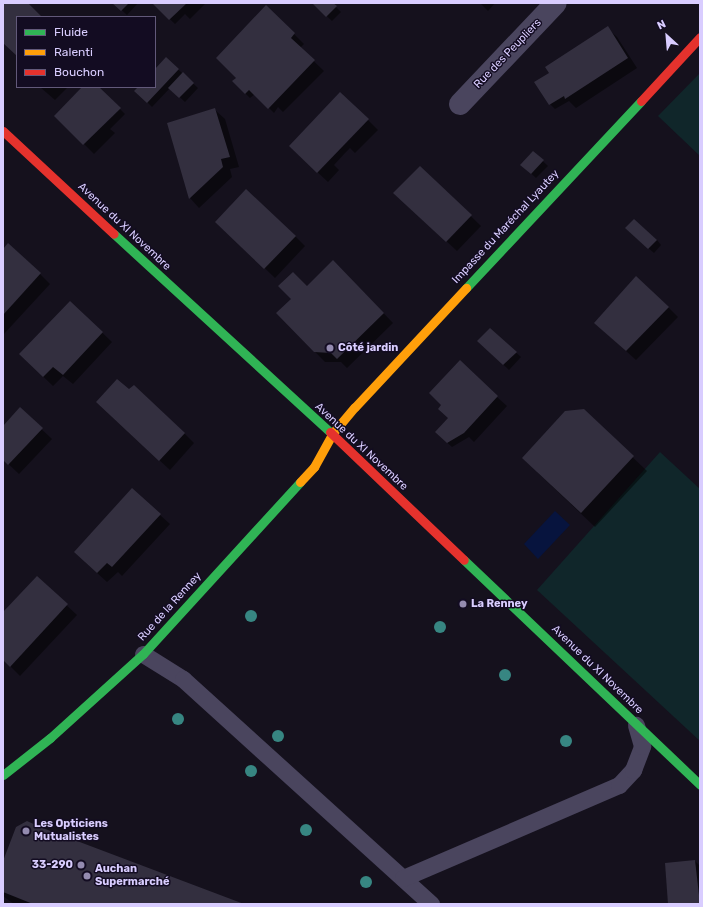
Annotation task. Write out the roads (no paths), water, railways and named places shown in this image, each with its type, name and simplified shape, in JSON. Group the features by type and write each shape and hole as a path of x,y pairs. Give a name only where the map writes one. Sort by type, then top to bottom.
{"street":[{"name":"Rue des Peupliers","path":"460,104 556,3"},
{"name":"Impasse du Maréchal Lyautey","path":"332,434 700,36"},
{"name":"Avenue du XI Novembre","path":"3,131 332,434 700,785"},
{"name":"Rue de la Renney","path":"3,774 50,738 143,654 314,467 332,434"}],"lane":[{"path":"143,654 183,679 344,827 431,904"},
{"path":"403,878 593,794 618,785 633,770 642,746 636,724"}],"water":[{"path":"555,511 570,525 538,559 524,544"}],"place":[{"name":"Côté jardin","path":"330,348"},
{"name":"La Renney","path":"463,604"},
{"name":"Les Opticiens Mutualistes","path":"26,831"},
{"name":"33-290","path":"81,865"},
{"name":"Auchan Supermarché","path":"87,876"}]}
